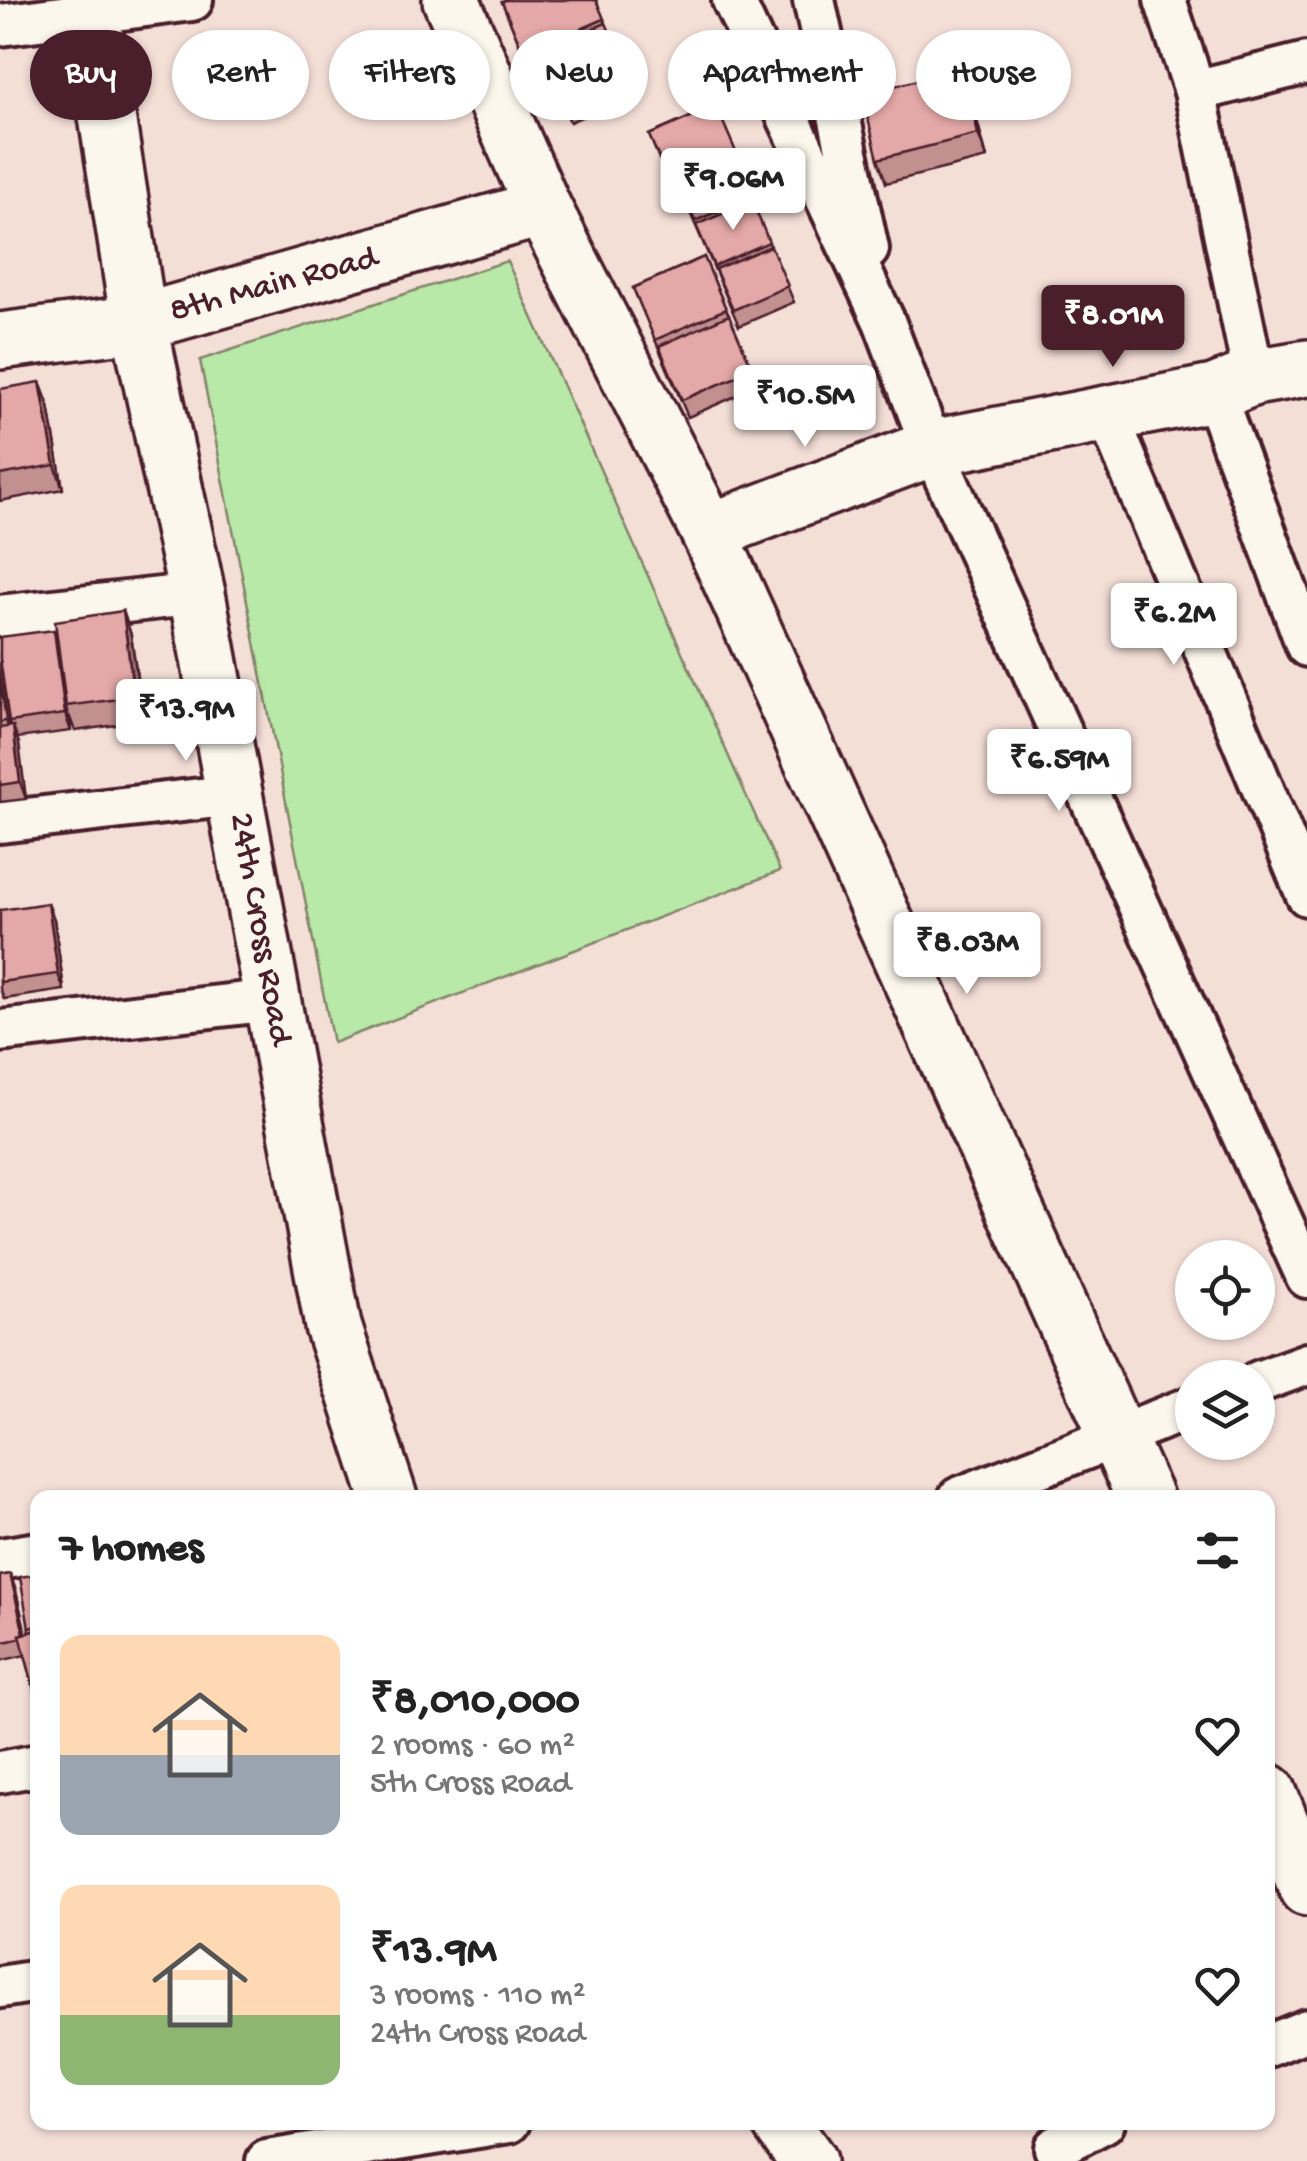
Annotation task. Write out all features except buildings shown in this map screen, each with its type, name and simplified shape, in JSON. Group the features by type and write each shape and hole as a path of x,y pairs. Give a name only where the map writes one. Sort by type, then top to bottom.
{"street":[{"path":"0,25 90,6 192,0"},
{"path":"451,0 544,208 709,532 1141,1490"},
{"path":"733,0 884,321 932,448 1307,1277"},
{"path":"814,0 884,321"},
{"path":"1165,0 1195,91 1234,385 1307,646"},
{"name":"24th Cross Road","path":"90,6 140,323 197,594 332,1326 387,1490"},
{"path":"1195,91 1307,63"},
{"name":"8th Main Road","path":"0,341 140,323 544,208"},
{"path":"709,532 932,448 1106,414 1307,368"},
{"path":"1106,414 1307,895"},
{"path":"0,616 197,594"},
{"path":"0,822 234,795"},
{"path":"0,1032 272,1000"},
{"path":"1275,1376 1307,1364"},
{"path":"979,1490 1175,1412"},
{"path":"0,1559 30,1554"},
{"path":"0,1772 30,1766"},
{"path":"1275,1809 1307,1888"},
{"path":"0,1987 30,1982"},
{"path":"1275,2043 1307,2030"},
{"path":"267,2161 391,2151 476,2130"},
{"path":"786,2130 808,2161"},
{"path":"1053,2144 1085,2130"}],"green space":[{"path":"507,261 780,871 333,1043 200,360"}]}
